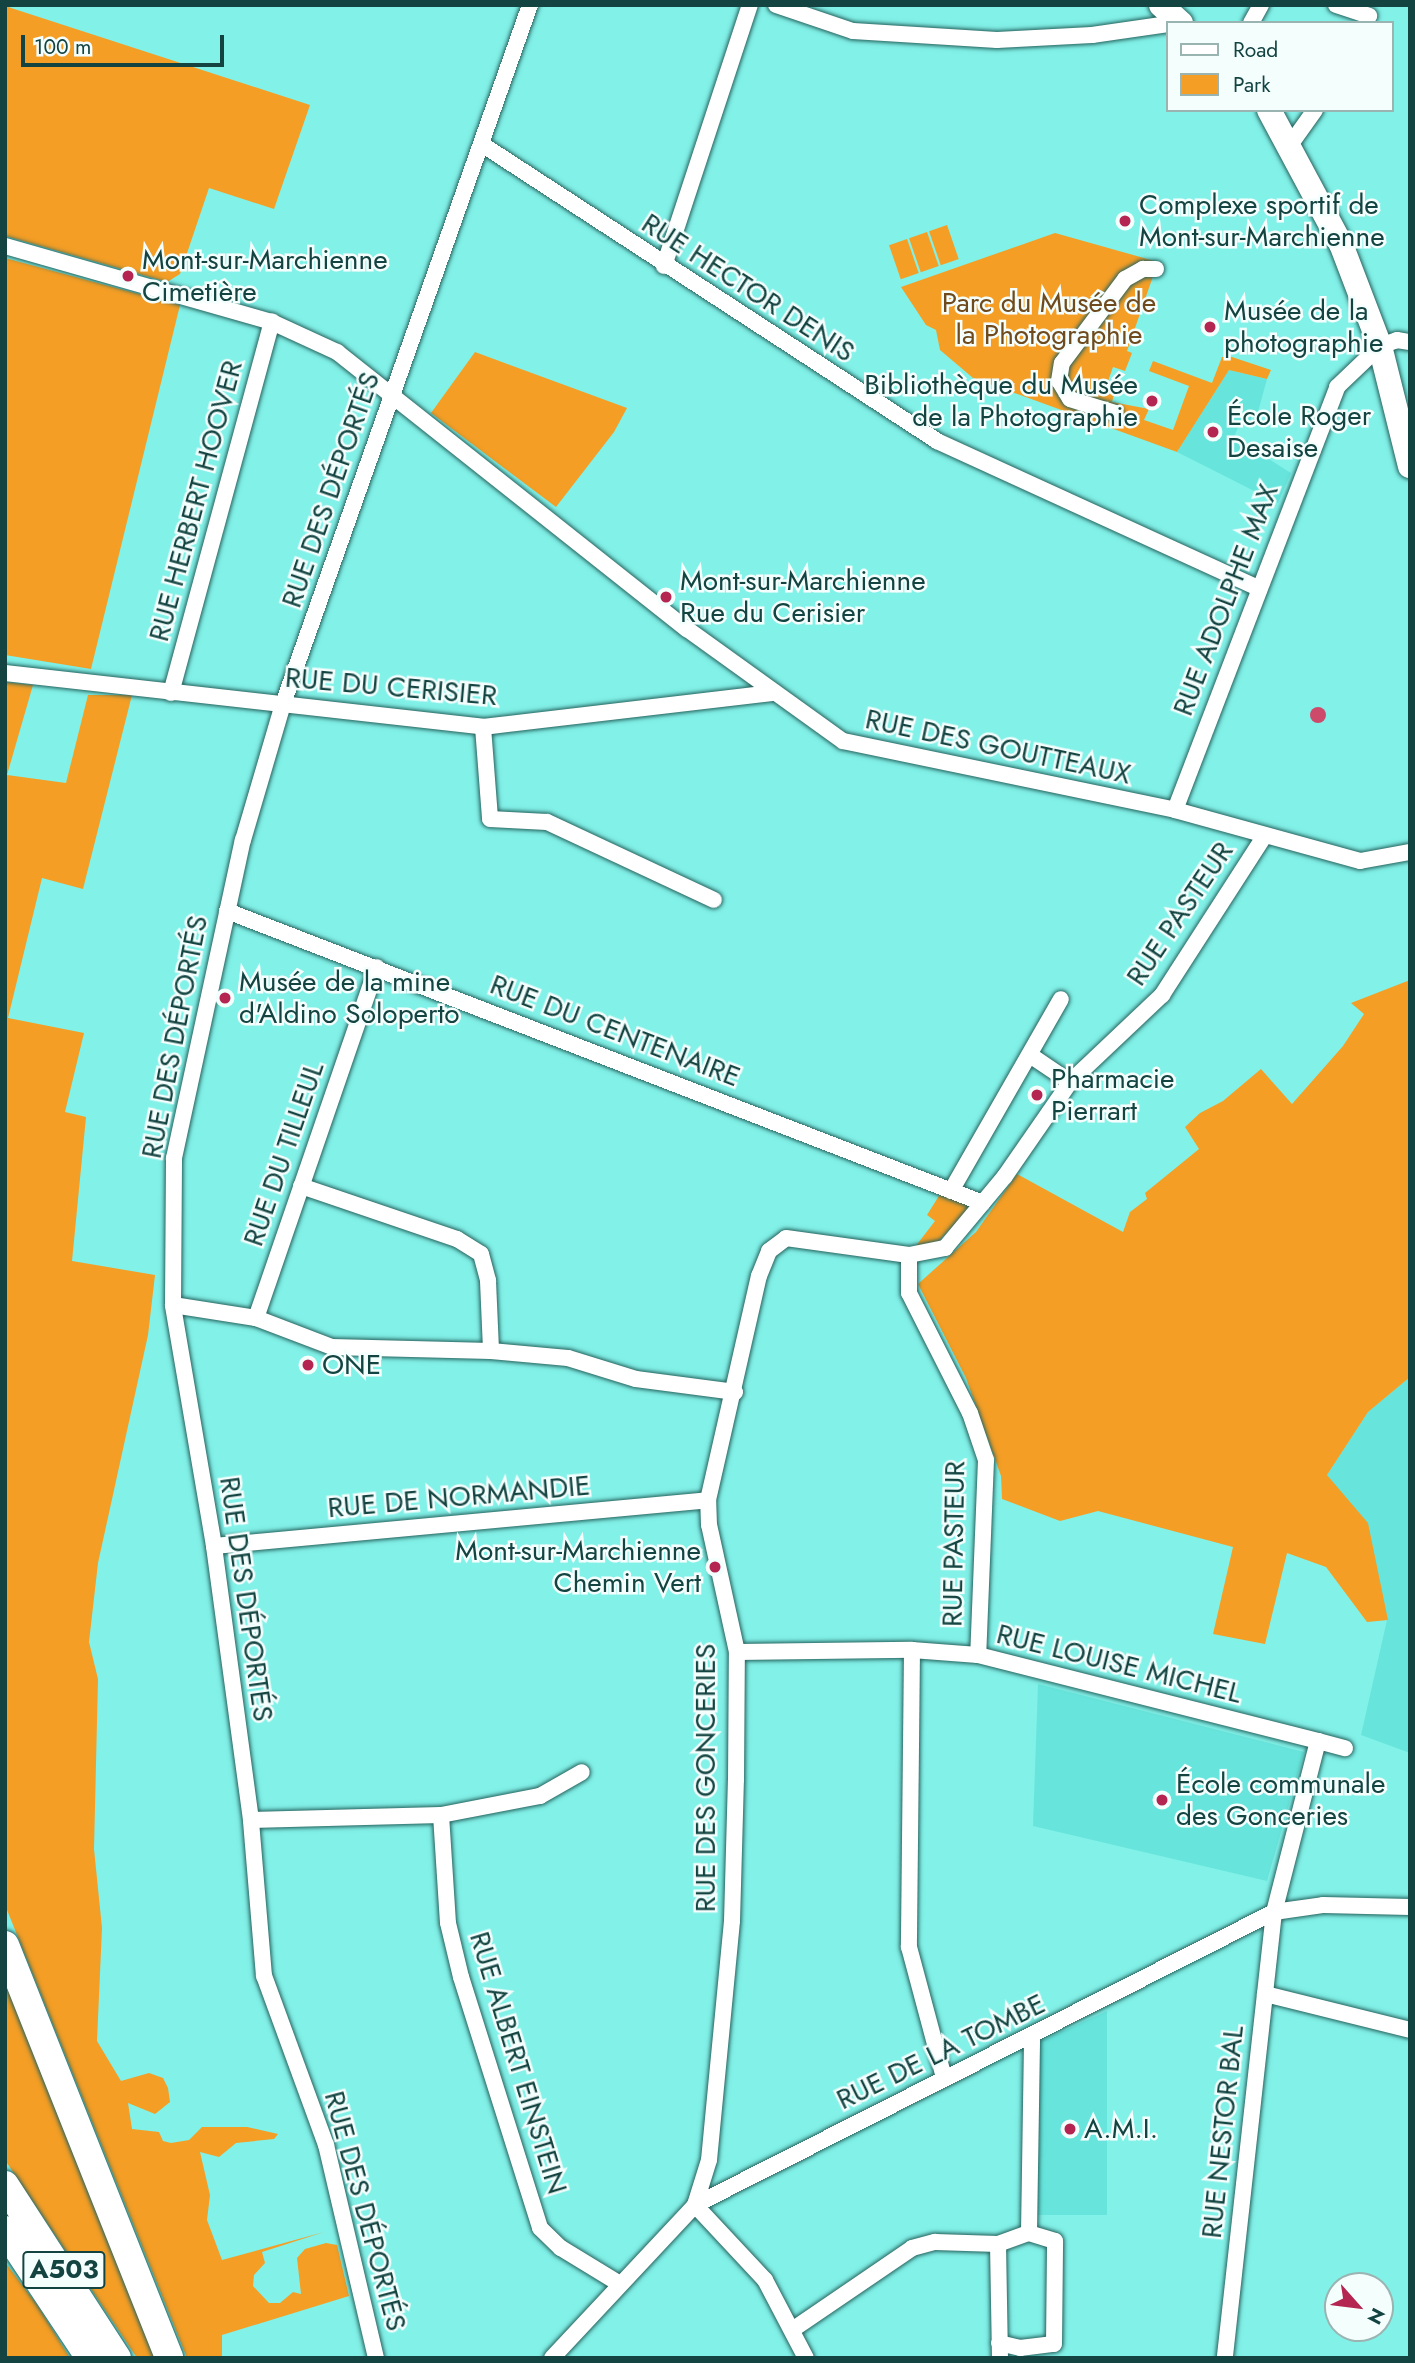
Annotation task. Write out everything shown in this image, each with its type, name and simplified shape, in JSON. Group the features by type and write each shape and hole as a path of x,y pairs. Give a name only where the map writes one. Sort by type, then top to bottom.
{"highway":[{"path":"5,1945 169,2358"},
{"name":"A503","path":"5,2185 117,2358"},
{"name":"A503","path":"5,2230 89,2358"}],"main road":[{"path":"1161,5 1178,21"},
{"path":"1270,112 1341,244 1380,346 1410,466"}],"street":[{"name":"RUE DES DÉPORTÉS","path":"376,2358 326,2145 264,1976 251,1820 214,1546 173,1305 174,1158 243,839 284,704 391,393 483,145 530,5"},
{"path":"664,266 750,5"},
{"path":"776,5 853,31 997,40 1092,35 1166,24"},
{"path":"1252,21 1261,5"},
{"path":"1336,5 1371,15"},
{"path":"1290,145 1314,112"},
{"name":"RUE HECTOR DENIS","path":"483,145 664,266 937,441 1258,588"},
{"name":"RUE DES GOUTTEAUX","path":"5,246 272,322 337,352 772,693 843,741 1175,810 1264,837 1360,861 1410,852"},
{"path":"1115,413 1070,399 1059,381 1062,363 1125,279 1143,269 1156,269"},
{"name":"RUE HERBERT HOOVER","path":"171,694 272,322"},
{"path":"1380,346 1397,340 1410,342"},
{"name":"RUE ADOLPHE MAX","path":"1175,810 1258,588 1338,387 1380,346"},
{"name":"RUE DU CERISIER","path":"5,673 171,694 483,727 772,693"},
{"path":"483,727 490,818 547,822 714,900"},
{"name":"RUE PASTEUR","path":"978,1655 986,1460 970,1413 909,1293 909,1255 945,1248 983,1203 1070,1082 1162,995 1264,837"},
{"name":"RUE DU CENTENAIRE","path":"227,911 983,1203"},
{"name":"RUE DU TILLEUL","path":"256,1318 377,967"},
{"path":"951,1191 1061,999"},
{"path":"1030,1055 1070,1082"},
{"path":"301,1186 457,1239 481,1254 488,1281 491,1351"},
{"name":"RUE DES GONCERIES","path":"695,2204 709,2160 732,1922 737,1652 709,1525 708,1500 735,1392 759,1276 769,1251 786,1238 909,1255"},
{"path":"173,1305 256,1318 332,1347 491,1351 568,1358 636,1379 735,1392"},
{"name":"RUE DE NORMANDIE","path":"214,1546 708,1500"},
{"path":"912,1650 909,1947 944,2078"},
{"name":"RUE LOUISE MICHEL","path":"737,1652 912,1650 978,1655 1345,1748"},
{"path":"1274,1912 1318,1741"},
{"path":"251,1820 442,1815 540,1797 582,1772"},
{"name":"RUE ALBERT EINSTEIN","path":"442,1815 449,1923 461,1977 540,2228 561,2248 620,2284"},
{"name":"RUE DE LA TOMBE","path":"552,2358 695,2204 1274,1912 1323,1905 1410,1907"},
{"name":"RUE NESTOR BAL","path":"1225,2358 1274,1912"},
{"path":"1265,1994 1410,2030"},
{"path":"1029,2233 1032,2036"},
{"path":"695,2204 765,2280 806,2358"},
{"path":"792,2330 912,2248 935,2242 998,2244 1029,2233 1055,2241 1054,2344 1000,2350 998,2244"}],"shaded area":[{"name":"École Roger Desaise","path":"1229,370 1267,379 1258,412 1253,410 1249,427 1242,424 1242,418 1234,437 1291,473 1278,503 1177,452"},
{"path":"1318,707 1324,709 1324,721 1318,723 1312,721 1310,715 1312,709"},
{"path":"1410,1377 1410,1753 1361,1735 1387,1620 1327,1475 1368,1412"},
{"name":"École communale des Gonceries","path":"1038,1684 1304,1752 1267,1881 1033,1826"},
{"name":"A.M.I.","path":"1107,2011 1107,2215 1030,2215 1037,2043"}],"green space":[{"path":"5,6 310,105 274,209 209,188 180,274 167,282 5,236"},
{"path":"947,225 959,259 941,265 929,231"},
{"path":"927,232 939,266 921,272 909,238"},
{"name":"Parc du Musée de la Photographie","path":"1055,233 1158,262 1127,351 1132,353 1125,371 1113,367 1106,387 1115,391 1112,402 1149,409 1144,420 1173,430 1189,386 1149,371 1153,361 1212,383 1222,357 1232,357 1271,370 1267,379 1229,370 1177,452 973,378 940,350 936,330 926,325 901,287"},
{"path":"907,239 919,273 901,279 889,245"},
{"path":"5,258 180,305 91,669 5,655"},
{"path":"475,352 627,408 614,432 556,507 431,413"},
{"path":"5,682 33,685 7,775 66,783 88,695 132,695 83,889 42,878 8,1018 84,1033 65,1112 86,1117 72,1261 155,1275 148,1335 98,1563 89,1642 98,1679 94,1849 102,1928 97,2041 121,2081 149,2073 163,2078 168,2088 170,2102 155,2114 128,2103 132,2129 159,2132 163,2141 171,2143 189,2140 202,2127 247,2127 278,2134 274,2139 236,2143 219,2157 200,2152 210,2195 207,2220 222,2260 324,2232 262,2252 265,2263 254,2275 253,2286 269,2303 280,2303 293,2292 301,2294 297,2258 305,2249 326,2243 337,2245 349,2296 222,2335 222,2358 187,2358 5,1905"},
{"path":"1410,980 1410,1377 1368,1412 1327,1475 1368,1523 1388,1620 1367,1622 1326,1567 1287,1553 1265,1644 1213,1634 1233,1547 1098,1511 1060,1521 1002,1499 1001,1476 966,1378 918,1284 976,1232 1017,1174 1123,1232 1130,1212 1147,1199 1145,1193 1199,1149 1185,1127 1200,1113 1223,1101 1261,1069 1292,1104 1343,1046 1364,1014 1351,1003"},
{"path":"942,1191 973,1205 934,1246 915,1247 935,1221 927,1215"},
{"path":"5,1969 163,2358 137,2358 5,2160"},
{"path":"5,2262 38,2306 70,2358 5,2358"}],"place":[{"name":"Complexe sportif de Mont-sur-Marchienne","path":"1125,221"},
{"name":"Mont-sur-Marchienne Cimetière","path":"128,276"},
{"name":"Musée de la photographie","path":"1210,327"},
{"name":"Bibliothèque du Musée de la Photographie","path":"1152,401"},
{"name":"École Roger Desaise","path":"1213,432"},
{"name":"Mont-sur-Marchienne Rue du Cerisier","path":"666,597"},
{"name":"Musée de la mine d'Aldino Soloperto","path":"225,998"},
{"name":"Pharmacie Pierrart","path":"1037,1095"},
{"name":"ONE","path":"308,1365"},
{"name":"Mont-sur-Marchienne Chemin Vert","path":"715,1567"},
{"name":"École communale des Gonceries","path":"1162,1800"},
{"name":"A.M.I.","path":"1070,2129"}]}
